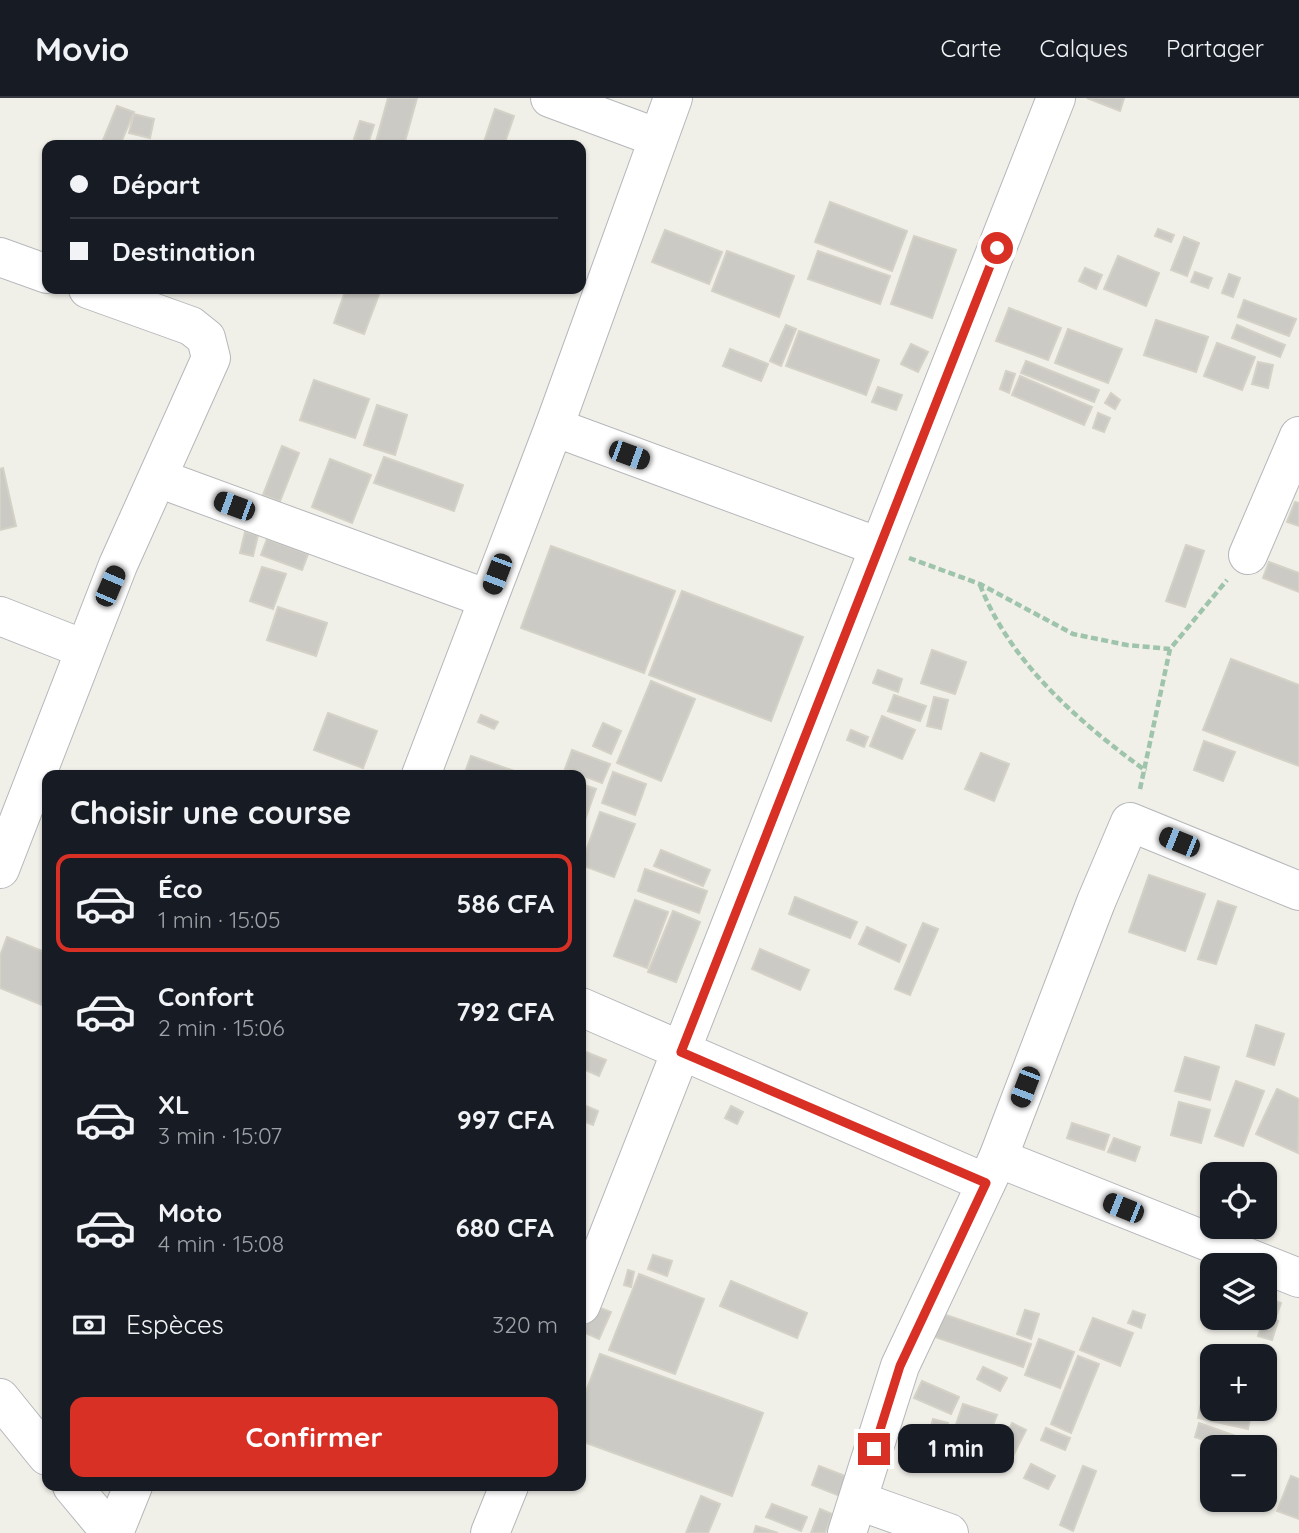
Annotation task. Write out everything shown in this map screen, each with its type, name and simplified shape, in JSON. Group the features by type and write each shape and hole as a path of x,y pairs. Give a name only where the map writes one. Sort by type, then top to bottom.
{"street":[{"path":"551,98 658,138"},
{"path":"423,770 554,427 673,98"},
{"path":"586,1292 1056,98"},
{"path":"0,257 42,272"},
{"path":"0,869 84,649 211,358 206,338 191,326 103,294"},
{"path":"554,427 879,547"},
{"path":"1248,555 1299,436"},
{"path":"158,478 488,599"},
{"path":"0,617 84,649"},
{"path":"949,1533 853,1517 900,1366 992,1170 1070,966 1130,822 1299,891"},
{"path":"586,1009 681,1052 992,1170 1299,1278"},
{"path":"0,1398 42,1449"},
{"path":"76,1491 112,1533 131,1491"},
{"path":"490,1533 507,1491"}],"path":[{"path":"879,547 980,584 1073,634 1127,645 1170,649"},
{"path":"1130,822 1146,771 1170,649 1248,555"},
{"path":"980,584 989,608 1029,667 1097,734 1146,771"}],"building":[{"path":"388,98 417,98 405,140 376,140"},
{"path":"1087,98 1124,98 1120,111"},
{"path":"117,106 134,112 122,140 103,140"},
{"path":"495,109 514,116 506,140 485,140"},
{"path":"134,114 154,119 150,138 129,133"},
{"path":"360,121 374,125 369,140 354,139"},
{"path":"830,202 907,231 892,271 815,242"},
{"path":"1158,229 1174,235 1171,242 1155,236"},
{"path":"665,230 722,252 709,284 652,262"},
{"path":"914,236 956,250 932,318 891,304"},
{"path":"1184,237 1199,243 1187,276 1171,270"},
{"path":"727,251 794,276 779,317 712,291"},
{"path":"818,251 890,276 880,304 808,279"},
{"path":"1118,256 1159,273 1146,306 1104,289"},
{"path":"1085,268 1102,275 1096,289 1079,281"},
{"path":"1195,272 1212,278 1208,288 1191,282"},
{"path":"1229,274 1240,278 1233,297 1222,293"},
{"path":"344,294 379,294 364,334 334,323"},
{"path":"1244,300 1296,319 1289,336 1238,317"},
{"path":"1009,308 1061,328 1048,360 996,341"},
{"path":"1156,320 1208,337 1196,372 1144,355"},
{"path":"786,325 796,329 781,366 770,361"},
{"path":"1237,325 1285,345 1280,357 1232,338"},
{"path":"1068,329 1122,349 1108,383 1055,363"},
{"path":"799,331 879,360 866,395 786,366"},
{"path":"1217,343 1255,357 1242,390 1204,376"},
{"path":"911,344 928,352 918,372 901,364"},
{"path":"730,349 768,364 761,381 723,366"},
{"path":"1026,361 1099,390 1094,402 1021,373"},
{"path":"1258,362 1273,365 1268,388 1252,384"},
{"path":"1006,371 1015,374 1009,393 1000,389"},
{"path":"1020,376 1092,407 1084,425 1012,395"},
{"path":"314,380 369,399 355,438 300,420"},
{"path":"878,387 902,395 896,410 872,402"},
{"path":"1111,393 1120,400 1115,409 1105,403"},
{"path":"377,405 407,415 395,455 364,445"},
{"path":"1098,413 1110,418 1104,432 1093,428"},
{"path":"282,446 299,453 280,501 263,495"},
{"path":"384,457 463,485 454,511 374,483"},
{"path":"330,459 371,475 352,523 312,507"},
{"path":"3,468 16,526 0,530 0,469"},
{"path":"1295,502 1299,503 1299,526 1287,522"},
{"path":"245,532 258,535 253,556 240,553"},
{"path":"267,539 308,554 302,570 261,555"},
{"path":"1186,545 1204,551 1185,607 1166,601"},
{"path":"551,546 675,591 644,673 521,628"},
{"path":"1269,562 1299,573 1299,592 1263,578"},
{"path":"262,567 286,574 273,609 250,601"},
{"path":"682,591 803,637 771,721 649,675"},
{"path":"278,607 327,623 316,656 267,640"},
{"path":"932,650 966,662 955,694 921,683"},
{"path":"1231,659 1299,685 1299,766 1203,730"},
{"path":"878,670 902,679 898,692 873,683"},
{"path":"651,681 695,699 661,781 617,763"},
{"path":"894,695 926,706 920,721 888,711"},
{"path":"934,697 948,700 941,729 927,726"},
{"path":"328,713 377,731 363,768 314,750"},
{"path":"481,715 498,722 494,729 478,722"},
{"path":"882,716 915,730 902,759 870,746"},
{"path":"603,723 621,731 611,754 593,746"},
{"path":"851,730 868,737 864,747 847,740"},
{"path":"1204,741 1235,752 1223,781 1194,770"},
{"path":"572,750 610,764 602,783 586,777 586,770 565,769"},
{"path":"981,753 1009,764 994,801 965,789"},
{"path":"471,756 512,770 466,770"},
{"path":"613,772 646,784 635,815 602,803"},
{"path":"586,786 596,789 586,817"},
{"path":"600,812 635,824 614,877 586,867 586,851"},
{"path":"661,850 710,870 703,886 654,866"},
{"path":"645,869 707,891 699,913 638,891"},
{"path":"1149,875 1205,894 1185,951 1129,932"},
{"path":"795,897 857,922 850,938 789,914"},
{"path":"635,900 668,912 647,968 614,956"},
{"path":"1218,901 1236,907 1216,964 1198,959"},
{"path":"673,911 700,922 676,982 648,972"},
{"path":"923,923 938,929 910,995 895,989"},
{"path":"867,927 906,945 899,962 859,944"},
{"path":"7,937 42,951 42,1005 0,988 0,956"},
{"path":"760,949 809,970 800,990 752,969"},
{"path":"1256,1025 1284,1034 1274,1065 1247,1056"},
{"path":"586,1052 606,1060 599,1076 586,1070"},
{"path":"1185,1057 1219,1067 1210,1100 1175,1091"},
{"path":"1236,1081 1264,1091 1243,1146 1215,1136"},
{"path":"1277,1089 1299,1099 1298,1153 1256,1134"},
{"path":"1179,1102 1210,1110 1201,1143 1171,1135"},
{"path":"586,1106 598,1111 593,1125 586,1122"},
{"path":"731,1106 743,1112 737,1124 725,1118"},
{"path":"1072,1123 1109,1135 1104,1150 1067,1138"},
{"path":"1114,1138 1140,1147 1135,1161 1108,1152"},
{"path":"653,1255 672,1261 667,1276 648,1269"},
{"path":"628,1270 634,1272 631,1287 624,1285"},
{"path":"639,1274 704,1299 675,1374 609,1350"},
{"path":"731,1281 807,1313 797,1338 720,1306"},
{"path":"595,1306 611,1312 599,1339 586,1333 586,1326"},
{"path":"1025,1310 1039,1314 1031,1339 1017,1334"},
{"path":"1133,1311 1145,1315 1141,1328 1128,1323"},
{"path":"943,1314 1031,1344 1023,1367 935,1337"},
{"path":"1093,1318 1133,1333 1120,1366 1080,1350"},
{"path":"1260,1330 1275,1330 1272,1340 1258,1336"},
{"path":"1039,1339 1074,1352 1060,1388 1025,1375"},
{"path":"600,1354 763,1413 732,1496 586,1443 586,1392"},
{"path":"1078,1356 1099,1364 1071,1433 1051,1424"},
{"path":"983,1367 1007,1378 1000,1391 977,1379"},
{"path":"922,1381 959,1397 951,1414 914,1398"},
{"path":"963,1404 997,1415 985,1447 952,1436"},
{"path":"933,1419 948,1423 940,1452 925,1447"},
{"path":"1212,1421 1250,1421 1248,1429"},
{"path":"1012,1423 1026,1430 1005,1472 991,1465"},
{"path":"1199,1423 1233,1435 1200,1435 1200,1439 1195,1437"},
{"path":"1046,1428 1070,1438 1065,1450 1041,1440"},
{"path":"1031,1464 1055,1476 1048,1489 1024,1478"},
{"path":"819,1466 848,1477 840,1496 812,1485"},
{"path":"1083,1466 1096,1471 1073,1531 1060,1525"},
{"path":"1291,1476 1299,1479 1299,1519 1277,1511"},
{"path":"701,1496 720,1504 708,1533 686,1533"},
{"path":"772,1504 807,1517 801,1531 766,1517"},
{"path":"820,1509 832,1514 825,1533 811,1533"},
{"path":"756,1526 778,1533 754,1533"}],"route":[{"path":"874,1449 900,1366 986,1183 681,1052 997,248"}]}
